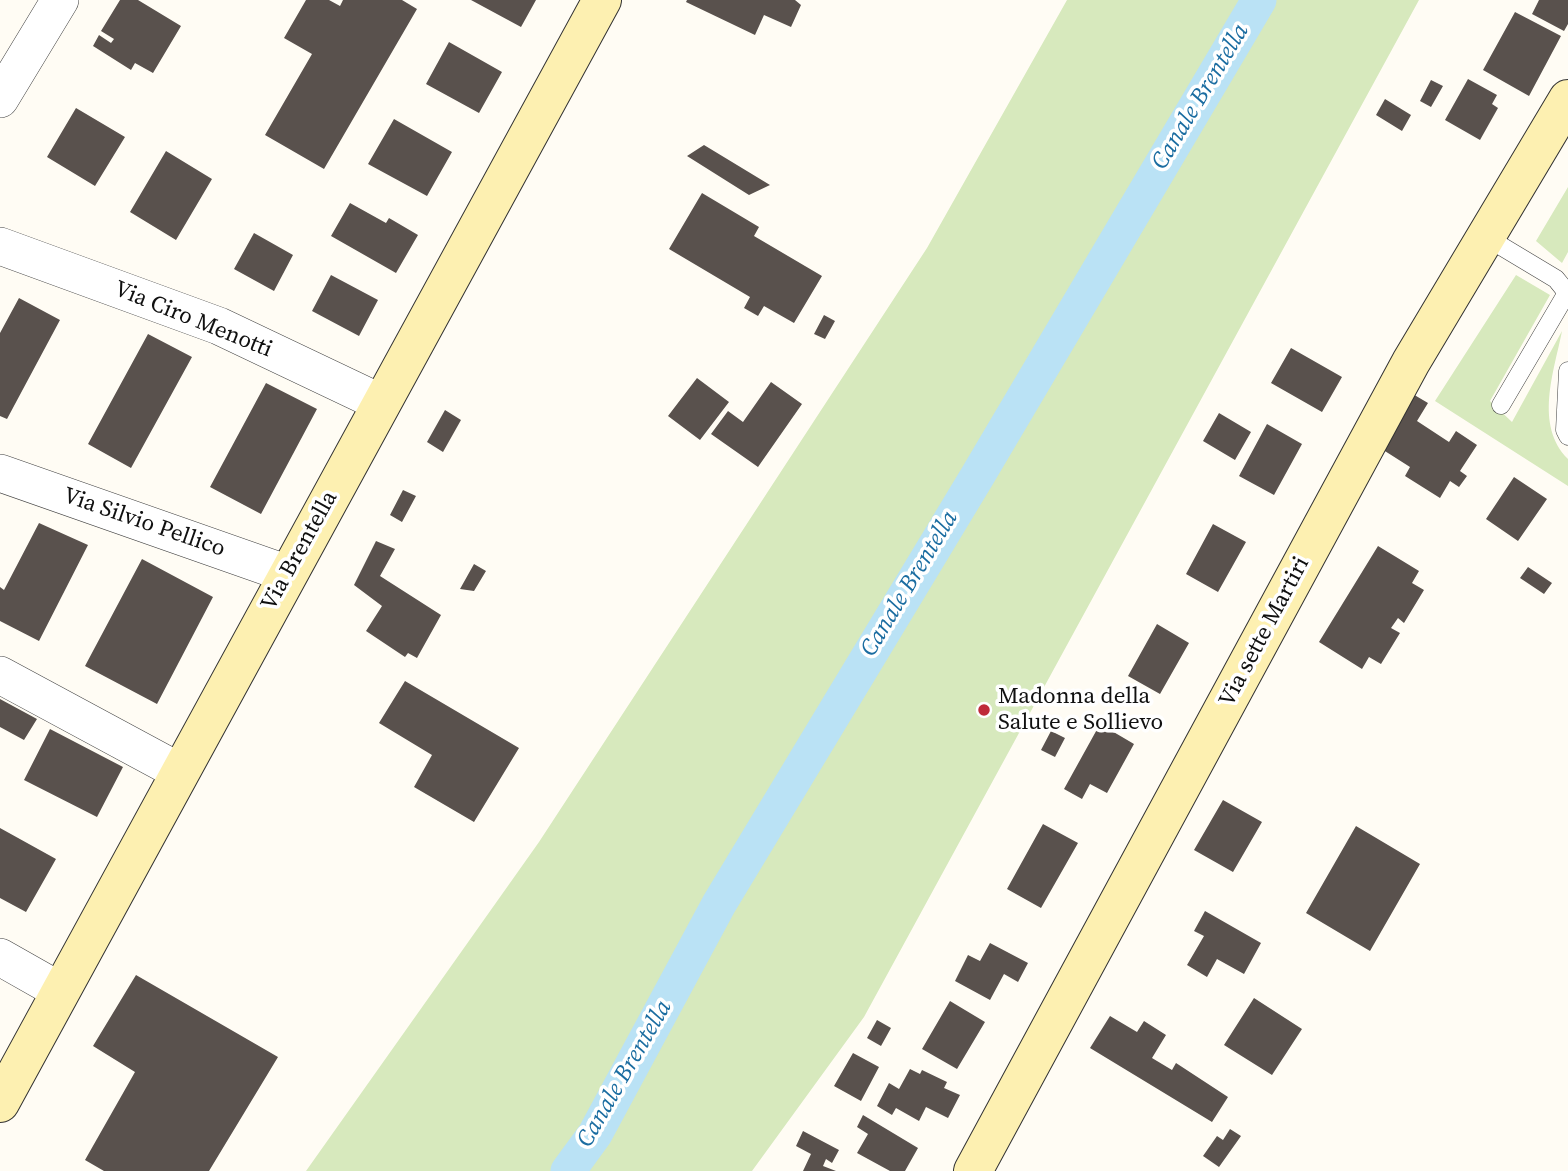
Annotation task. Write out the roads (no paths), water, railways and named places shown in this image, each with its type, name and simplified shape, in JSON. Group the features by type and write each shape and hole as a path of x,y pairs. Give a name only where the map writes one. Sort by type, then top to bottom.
{"main road":[{"name":"Via Brentella","path":"0,1102 602,0"},
{"name":"Via sette Martiri","path":"973,1171 1411,362 1568,99"}],"street":[{"path":"0,99 60,0"},
{"name":"Via Ciro Menotti","path":"0,246 219,326 381,403"},
{"name":"Via Silvio Pellico","path":"0,473 288,574"},
{"path":"0,675 180,772"},
{"path":"0,957 60,991"}],"lane":[{"path":"1486,237 1556,279 1568,292 1500,405"},
{"path":"1568,371 1565,383 1565,430 1568,436"}],"waterway":[{"name":"Canale Brentella","path":"568,1171 595,1134 719,904 978,475 1259,0"}],"place":[{"name":"Madonna della Salute e Sollievo","path":"984,710"}]}
